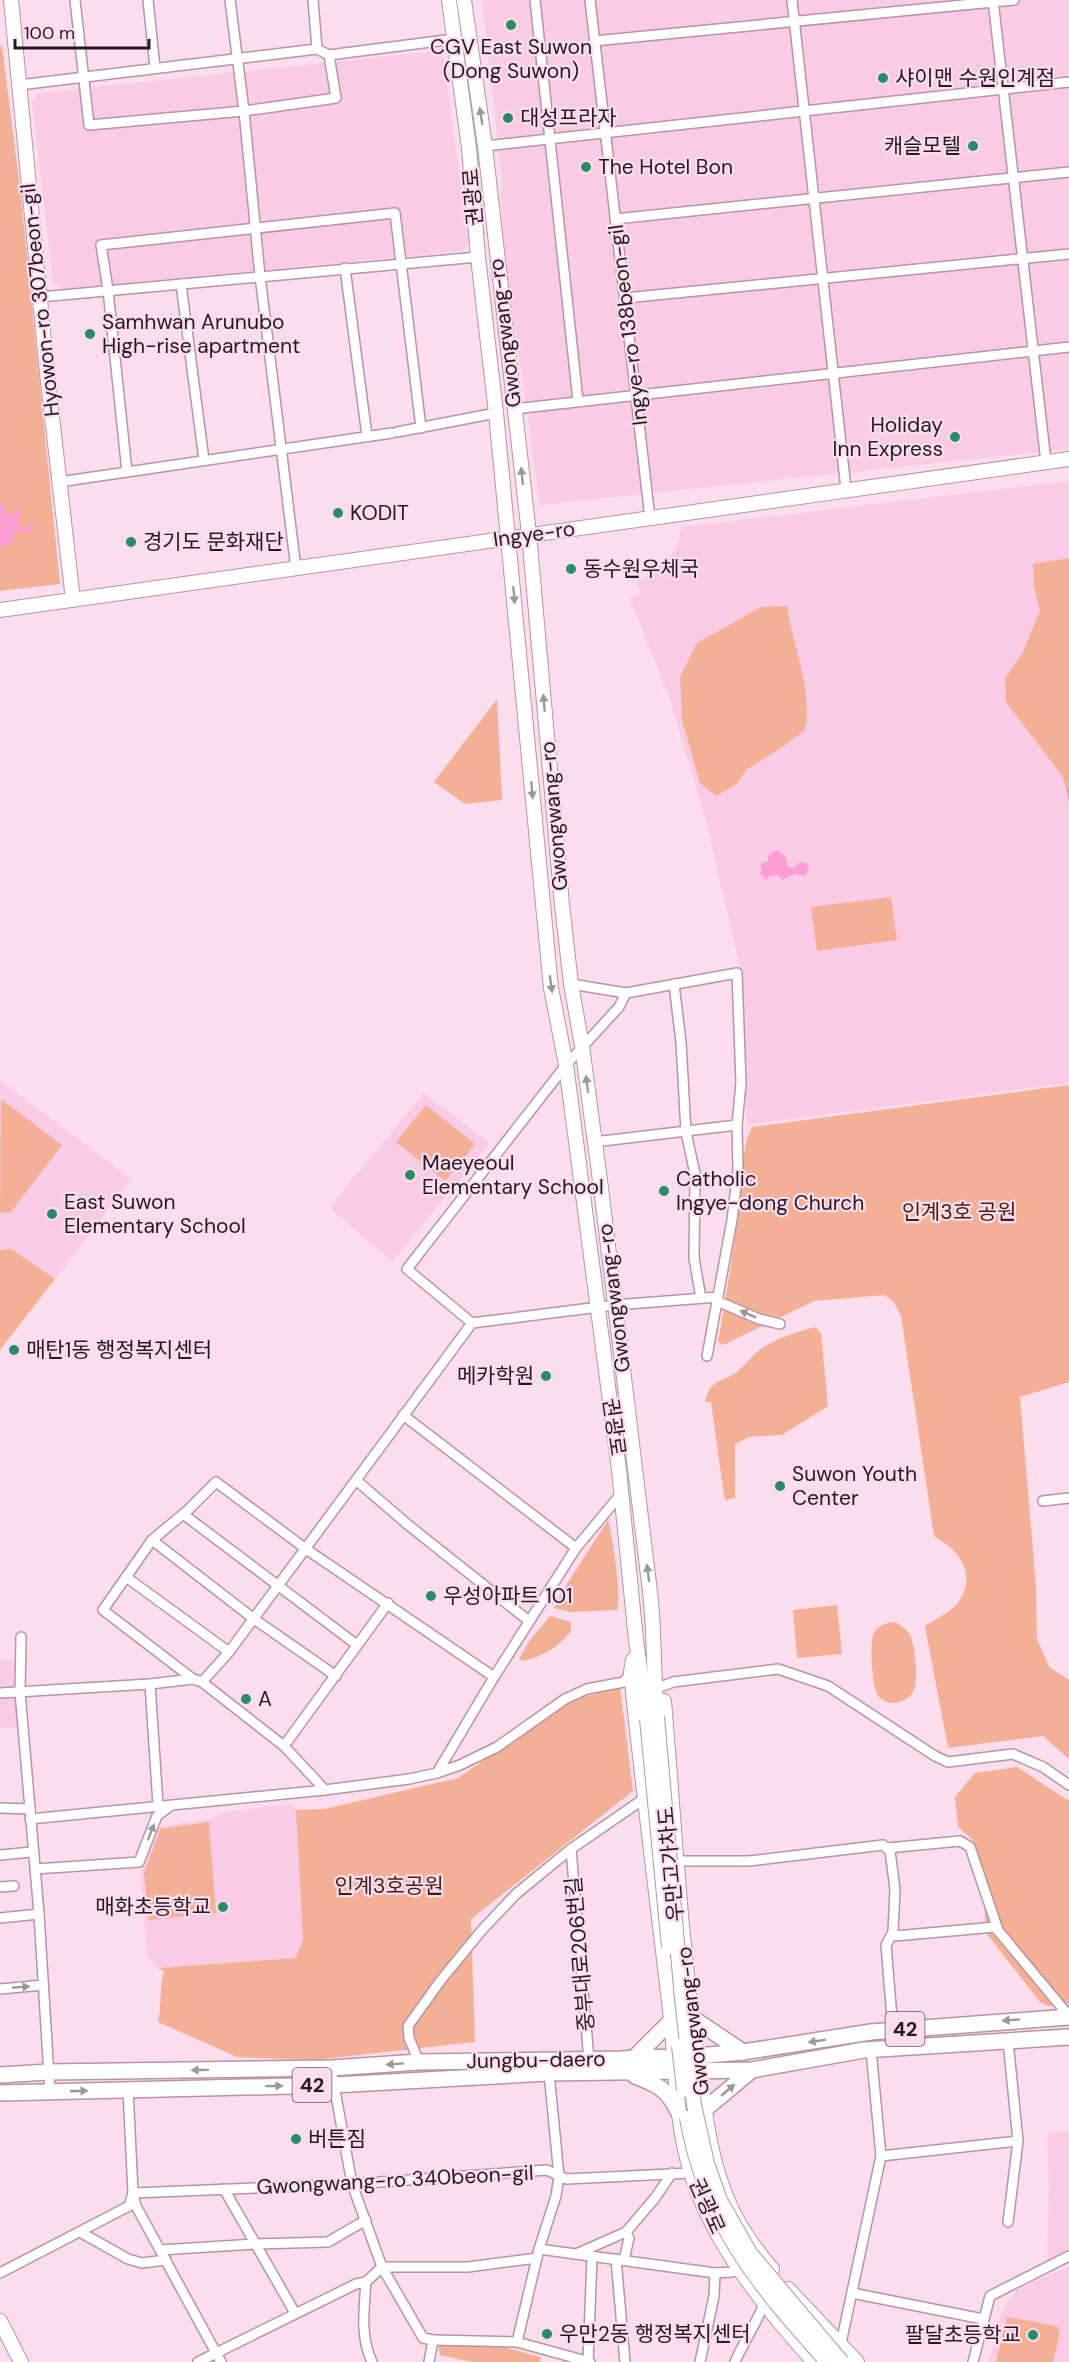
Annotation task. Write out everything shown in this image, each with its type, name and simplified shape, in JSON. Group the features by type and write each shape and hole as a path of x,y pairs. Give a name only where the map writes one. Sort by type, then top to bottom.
{"main road":[{"path":"691,2017 743,2052"},
{"name":"Jungbu-daero","path":"0,2093 334,2085 549,2073 624,2073 674,2065 697,2055 743,2052 893,2030 1069,2017"},
{"path":"634,2058 671,2021"},
{"name":"Jungbu-daero","path":"0,2075 48,2072 331,2068 419,2062 634,2058 700,2072 752,2070 871,2050 1069,2037"},
{"path":"704,2110 752,2070"},
{"path":"624,2073 653,2083 666,2091 679,2113"}],"street":[{"name":"Hyowon-ro 307beon-gil","path":"11,0 73,600"},
{"path":"75,0 89,125 244,111 336,98 330,55"},
{"path":"148,0 155,68"},
{"path":"230,0 244,111 260,276 296,568"},
{"path":"313,0 317,49"},
{"name":"권광로","path":"449,0 469,148 478,257 509,537 551,988 566,1065 621,1494 636,1640 652,1718"},
{"name":"Gwongwang-ro","path":"464,0 485,146 529,534 571,984 582,1046 654,1631 663,1686 691,2017 704,2110 714,2161 728,2202 747,2236 791,2293 857,2362"},
{"path":"535,0 578,401"},
{"name":"Ingye-ro 138beon-gil","path":"590,0 650,518"},
{"path":"792,0 846,489"},
{"path":"594,40 1014,0"},
{"path":"993,1 1046,462"},
{"path":"20,85 317,49 330,55 454,39"},
{"path":"485,146 1069,82"},
{"path":"615,219 1069,172"},
{"path":"127,472 101,244 395,213 421,428"},
{"path":"625,298 1069,254"},
{"path":"40,297 478,257"},
{"path":"345,268 367,436"},
{"path":"181,284 204,460"},
{"path":"514,409 1069,347"},
{"path":"59,482 421,428 496,413"},
{"name":"Ingye-ro","path":"0,610 1069,459"},
{"path":"571,984 626,993 737,973 741,1083 738,1169 732,1220 707,1356"},
{"path":"674,984 681,1042 686,1132 696,1174 694,1258 701,1298"},
{"path":"472,1323 407,1269 566,1065 619,1007 626,993"},
{"path":"594,1142 738,1125"},
{"path":"0,1693 197,1680 229,1652 472,1323 615,1305 701,1298 718,1299 759,1319 780,1324"},
{"path":"403,1415 576,1548"},
{"path":"356,1480 407,1524 529,1621"},
{"path":"325,1790 284,1746 103,1610 152,1540 216,1482 306,1549 494,1677"},
{"path":"437,1773 494,1677 576,1548 621,1494"},
{"path":"1043,1501 1069,1498"},
{"path":"183,1514 357,1645"},
{"path":"152,1540 254,1619 336,1677"},
{"path":"126,1577 229,1652"},
{"path":"284,1746 388,1603"},
{"name":"Gwongwang-ro","path":"652,1718 654,1631"},
{"path":"21,1637 20,1692 39,1914 50,2092"},
{"name":"Gwongwang-ro","path":"636,1640 631,1672 671,2021"},
{"path":"663,1686 673,1682 778,1669 828,1686 935,1756 948,1762 1013,1754 1042,1767 1069,1785"},
{"path":"30,1819 325,1790 410,1779 437,1773 460,1765 497,1747 565,1699 587,1689 624,1682 631,1672"},
{"path":"35,1869 139,1862 163,1806 150,1684"},
{"name":"우만고가차도","path":"652,1718 686,2110 694,2153 706,2190 730,2240 750,2271 826,2362"},
{"name":"우만고가차도","path":"652,1718 694,2105 707,2163 724,2208 750,2253 840,2362"},
{"path":"419,2062 407,2031 422,2004 482,1930 505,1905 571,1849 645,1798"},
{"path":"0,1808 30,1809"},
{"path":"677,1861 749,1861 883,1845 888,1848 965,1842 970,1847 998,1930 1069,2017"},
{"path":"888,1848 895,1890 893,1932 886,1945 893,2030"},
{"name":"중부대로206번길","path":"571,1849 589,2060"},
{"path":"0,1855 32,1852"},
{"path":"0,1887 14,1886"},
{"path":"0,1918 39,1914"},
{"path":"893,1932 897,1937 994,1927 998,1930"},
{"path":"0,1989 43,1985"},
{"name":"권광로","path":"671,2021 679,2113 691,2173 719,2237 740,2270 785,2329 814,2362"},
{"path":"1008,2041 1018,2141 1008,2222"},
{"path":"840,2362 841,2344 881,2156 871,2050"},
{"path":"331,2068 352,2184 382,2267 423,2338 517,2342 555,2357 589,2362 592,2256"},
{"path":"517,2342 538,2253 556,2196 559,2176 549,2073"},
{"path":"128,2089 133,2193 136,2206 221,2362"},
{"path":"881,2156 1018,2141"},
{"name":"Gwongwang-ro 340beon-gil","path":"133,2193 352,2184 547,2170 566,2178 691,2173"},
{"path":"576,2254 626,2232 655,2198 672,2173"},
{"path":"224,2189 295,2313"},
{"path":"0,2273 129,2206 133,2193"},
{"path":"160,2250 328,2242 366,2220"},
{"path":"80,2232 128,2259 142,2263 166,2260"},
{"path":"625,2362 620,2260 629,2238 626,2232"},
{"path":"198,2362 295,2313 356,2284 366,2282 382,2267 468,2267 538,2253 576,2254 716,2273 740,2270 764,2260"},
{"path":"973,2362 990,2296 1069,2256"},
{"path":"700,2362 714,2296 716,2273"},
{"path":"366,2282 363,2334 372,2362"},
{"path":"852,2293 983,2319"},
{"path":"735,2362 742,2345 759,2318 765,2301"},
{"path":"0,2321 21,2362"},
{"path":"429,2362 433,2340"}],"shaded area":[{"path":"482,0 1069,0 1069,449 540,505 506,266 500,194 503,191"},
{"path":"436,51 443,57 469,243 463,251 64,289 53,282 32,102 39,93"},
{"path":"1069,481 1069,1083 747,1125 740,968 707,823 668,694 630,599 641,594 637,582 654,571 671,555 677,546 682,527"},
{"path":"5,504 4,513 13,515 17,508 20,513 20,527 27,528 30,522 34,524 31,533 13,530 12,535 17,536 6,547 0,545 0,505"},
{"path":"777,850 785,856 788,867 792,868 801,862 806,863 809,867 807,874 803,876 794,874 783,880 777,875 769,876 767,880 760,874 762,869 760,864 768,861 769,854"},
{"name":"East Suwon Elementary School","path":"0,1081 131,1179 55,1279 11,1249 0,1250"},
{"name":"Maeyeoul Elementary School","path":"424,1093 489,1143 392,1262 330,1207"},
{"path":"14,1659 15,1696 19,1701 21,1728 0,1728 0,1660"},
{"name":"매화초등학교","path":"293,1804 296,1810 303,1941 295,1958 158,1968 147,1956 141,1872 153,1835 162,1826 210,1819 229,1811"},
{"path":"1069,2131 1069,2253 1047,2261 1049,2191 1047,2134"},
{"name":"팔달초등학교","path":"1069,2266 1069,2362 989,2362 1003,2308 1017,2290"}],"green space":[{"path":"2,46 20,188 60,584 0,591 0,47"},
{"path":"1069,558 1069,802 1063,777 1006,702 1005,678 1022,654 1040,611 1034,586 1033,564"},
{"path":"787,606 804,684 807,715 805,730 747,769 737,784 716,796 700,783 682,720 680,677 697,643 761,607"},
{"path":"497,699 502,800 465,804 434,782"},
{"path":"891,897 897,940 817,951 811,907"},
{"name":"인계3호 공원","path":"1069,1085 1069,1382 1020,1397 1036,1586 1037,1639 1049,1667 1069,1680 1069,1759 1043,1736 948,1748 925,1626 957,1604 966,1584 966,1574 959,1557 935,1537 901,1316 893,1301 884,1295 814,1301 723,1345 718,1342 741,1195 744,1152 752,1127"},
{"path":"1,1099 62,1145 11,1212 0,1213"},
{"path":"426,1105 475,1144 445,1181 396,1142"},
{"path":"11,1249 55,1279 0,1350 0,1250"},
{"path":"815,1327 821,1333 828,1406 782,1435 749,1437 735,1444 735,1498 726,1500 711,1402 705,1402 710,1388 738,1371 765,1346 785,1336"},
{"path":"608,1520 617,1580 617,1610 571,1612 554,1608 563,1590"},
{"path":"837,1605 842,1654 797,1658 793,1610"},
{"path":"550,1616 571,1622 571,1631 561,1642 544,1654 523,1661 519,1659 528,1643"},
{"path":"894,1622 906,1630 911,1638 916,1662 916,1680 910,1696 891,1703 878,1696 871,1654 874,1633 885,1624"},
{"name":"인계3호공원","path":"620,1687 633,1791 471,1919 475,2042 314,2060 237,2057 158,2022 164,1971 158,1968 295,1958 303,1941 296,1810 324,1809 458,1778 573,1700"},
{"path":"1017,1767 1069,1801 1069,2004 1049,2006 1040,2002 986,1933 984,1904 972,1839 958,1827 955,1797 975,1773"},
{"path":"209,1822 216,1913 149,1920 144,1873 160,1829"},
{"path":"1007,2317 1057,2326 1060,2333 1053,2362 996,2362"},
{"path":"438,2344 507,2348 540,2357 541,2360 539,2362 471,2362 440,2355"}],"place":[{"name":"CGV East Suwon (Dong Suwon)","path":"511,25"},
{"name":"샤이맨 수원인계점","path":"883,78"},
{"name":"대성프라자","path":"508,118"},
{"name":"캐슬모텔","path":"973,146"},
{"name":"The Hotel Bon","path":"586,167"},
{"name":"Samhwan Arunubo High-rise apartment","path":"90,334"},
{"name":"Holiday Inn Express","path":"955,437"},
{"name":"KODIT","path":"338,513"},
{"name":"경기도 문화재단","path":"131,542"},
{"name":"동수원우체국","path":"571,569"},
{"name":"Maeyeoul Elementary School","path":"410,1175"},
{"name":"Catholic Ingye-dong Church","path":"664,1191"},
{"name":"East Suwon Elementary School","path":"52,1214"},
{"name":"매탄1동 행정복지센터","path":"14,1350"},
{"name":"메카학원","path":"546,1376"},
{"name":"Suwon Youth Center","path":"780,1486"},
{"name":"우성아파트 101","path":"431,1596"},
{"name":"A","path":"246,1699"},
{"name":"매화초등학교","path":"223,1907"},
{"name":"버튼짐","path":"296,2139"},
{"name":"우만2동 행정복지센터","path":"547,2334"},
{"name":"팔달초등학교","path":"1033,2335"}]}
